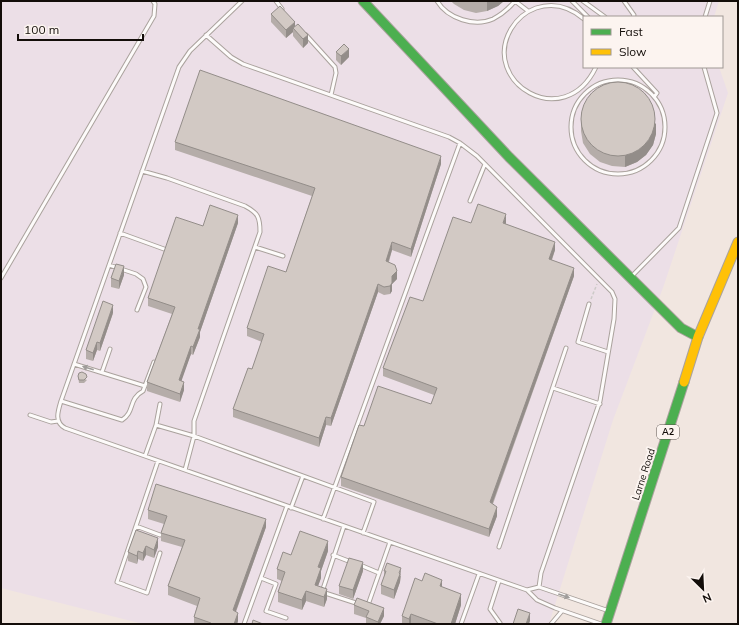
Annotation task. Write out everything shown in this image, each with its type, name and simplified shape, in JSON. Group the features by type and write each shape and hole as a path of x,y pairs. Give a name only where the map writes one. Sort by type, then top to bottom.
{"street":[{"path":"363,1 509,157 681,328 698,337"},
{"name":"Larne Road","path":"606,624 698,337 738,242"}],"lane":[{"path":"1,278 154,16 155,4 153,1"},
{"path":"242,1 190,51 179,67 61,400 57,413 60,425 291,508 527,590 537,600 562,611 601,624"},
{"path":"276,1 285,12"},
{"path":"437,1 449,14 463,20 478,22 492,19 505,12 515,1 528,11"},
{"path":"572,1 587,16"},
{"path":"584,1 604,16"},
{"path":"624,1 634,15 633,16"},
{"path":"705,16 710,1"},
{"path":"583,18 575,11 560,6 544,6 528,11 516,22 507,36 504,52 507,68 514,81 525,91 538,97 553,99 567,96 580,89 590,78 595,68"},
{"path":"305,34 335,67 336,73 330,95"},
{"path":"206,35 231,57 243,64 449,137 460,143 485,164 612,292 615,299 600,404 541,573 539,587"},
{"path":"634,68 657,93 654,97"},
{"path":"630,278 679,228 717,113 704,68"},
{"path":"610,81 627,81 642,86 654,97 663,111 665,125 664,140 657,154 647,164 634,171 620,174 605,172 592,166 581,156 574,143 571,126 574,110 582,96 595,86 610,81"},
{"path":"580,89 582,96"},
{"path":"324,519 460,143"},
{"path":"470,201 485,164"},
{"path":"142,170 245,206 254,211 260,220 260,232 194,421 194,436 185,470"},
{"path":"120,233 164,249"},
{"path":"255,247 283,256"},
{"path":"109,264 136,274 143,279 146,287 137,310"},
{"path":"589,304 578,342 608,352"},
{"path":"500,546 566,348"},
{"path":"102,372 110,349"},
{"path":"61,400 122,420 129,414 134,398 137,394 143,391 154,362"},
{"path":"74,364 145,386"},
{"path":"553,388 600,404"},
{"path":"145,456 156,425 160,404"},
{"path":"30,415 51,422 58,421"},
{"path":"156,425 194,436 374,502 363,533"},
{"path":"158,460 117,582 147,593 160,553"},
{"path":"291,508 303,476"},
{"path":"244,624 287,506"},
{"path":"136,526 160,535"},
{"path":"344,526 333,555 322,592 367,606 390,542"},
{"path":"333,555 379,573"},
{"path":"461,624 479,574"},
{"path":"261,578 276,584 266,611 286,618"},
{"path":"499,581 490,609 500,623"},
{"path":"527,590 539,587 610,612"},
{"path":"551,624 562,611"}],"path":[{"path":"589,304 599,280"}],"shaded area":[{"path":"1,1 719,1 714,16 583,16 583,68 719,68 728,93 664,285 613,420 549,624 143,624 1,588"}],"building":[{"path":"280,6 295,22 286,30 271,14"},
{"path":"298,24 308,35 303,39 293,28"},
{"path":"344,44 349,49 341,56 336,52"},
{"path":"200,70 441,156 411,249 392,242 386,261 395,265 397,271 392,276 392,283 390,286 384,287 378,284 331,418 326,417 319,438 233,409 248,368 252,369 264,334 247,328 268,266 286,272 315,188 175,142"},
{"path":"618,82 639,88 649,98 655,119 649,140 639,150 618,156 597,150 587,140 581,119 587,98 597,88"},
{"path":"478,204 506,214 503,223 555,242 549,259 574,268 490,502 497,507 489,529 341,477 359,425 364,426 378,386 431,404 437,388 383,368 410,297 423,301 453,217 471,223"},
{"path":"210,205 238,215 198,329 200,329 193,347 191,346 179,380 184,382 180,394 147,382 175,307 148,298 176,217 203,226"},
{"path":"116,264 124,266 119,281 111,278"},
{"path":"103,301 113,305 100,343 97,342 93,353 86,350"},
{"path":"82,372 86,374 87,377 84,380 79,380 79,373"},
{"path":"156,484 266,519 233,610 238,613 234,624 210,624 211,623 194,617 200,598 168,586 185,540 161,533 167,516 148,510"},
{"path":"136,530 158,538 154,550 146,546 143,553 138,551 137,556 128,552"},
{"path":"300,531 328,541 318,567 321,568 315,585 327,589 324,597 306,591 302,600 278,592 285,572 277,569 283,552 291,555"},
{"path":"349,558 363,562 353,590 339,586"},
{"path":"387,563 401,568 394,590 381,585"},
{"path":"425,573 442,580 440,586 461,594 451,624 438,624 411,614 409,619 402,616 415,578 422,581"},
{"path":"357,598 384,608 378,622 366,617 369,611 354,605"},
{"path":"518,609 530,613 526,624 513,624"},
{"path":"253,620 263,624 252,624"}],"traffic: fast":[{"path":"363,1 509,157 681,328 698,337"},
{"path":"606,624 684,382"}],"traffic: slow":[{"path":"684,382 698,337 738,242"}]}
